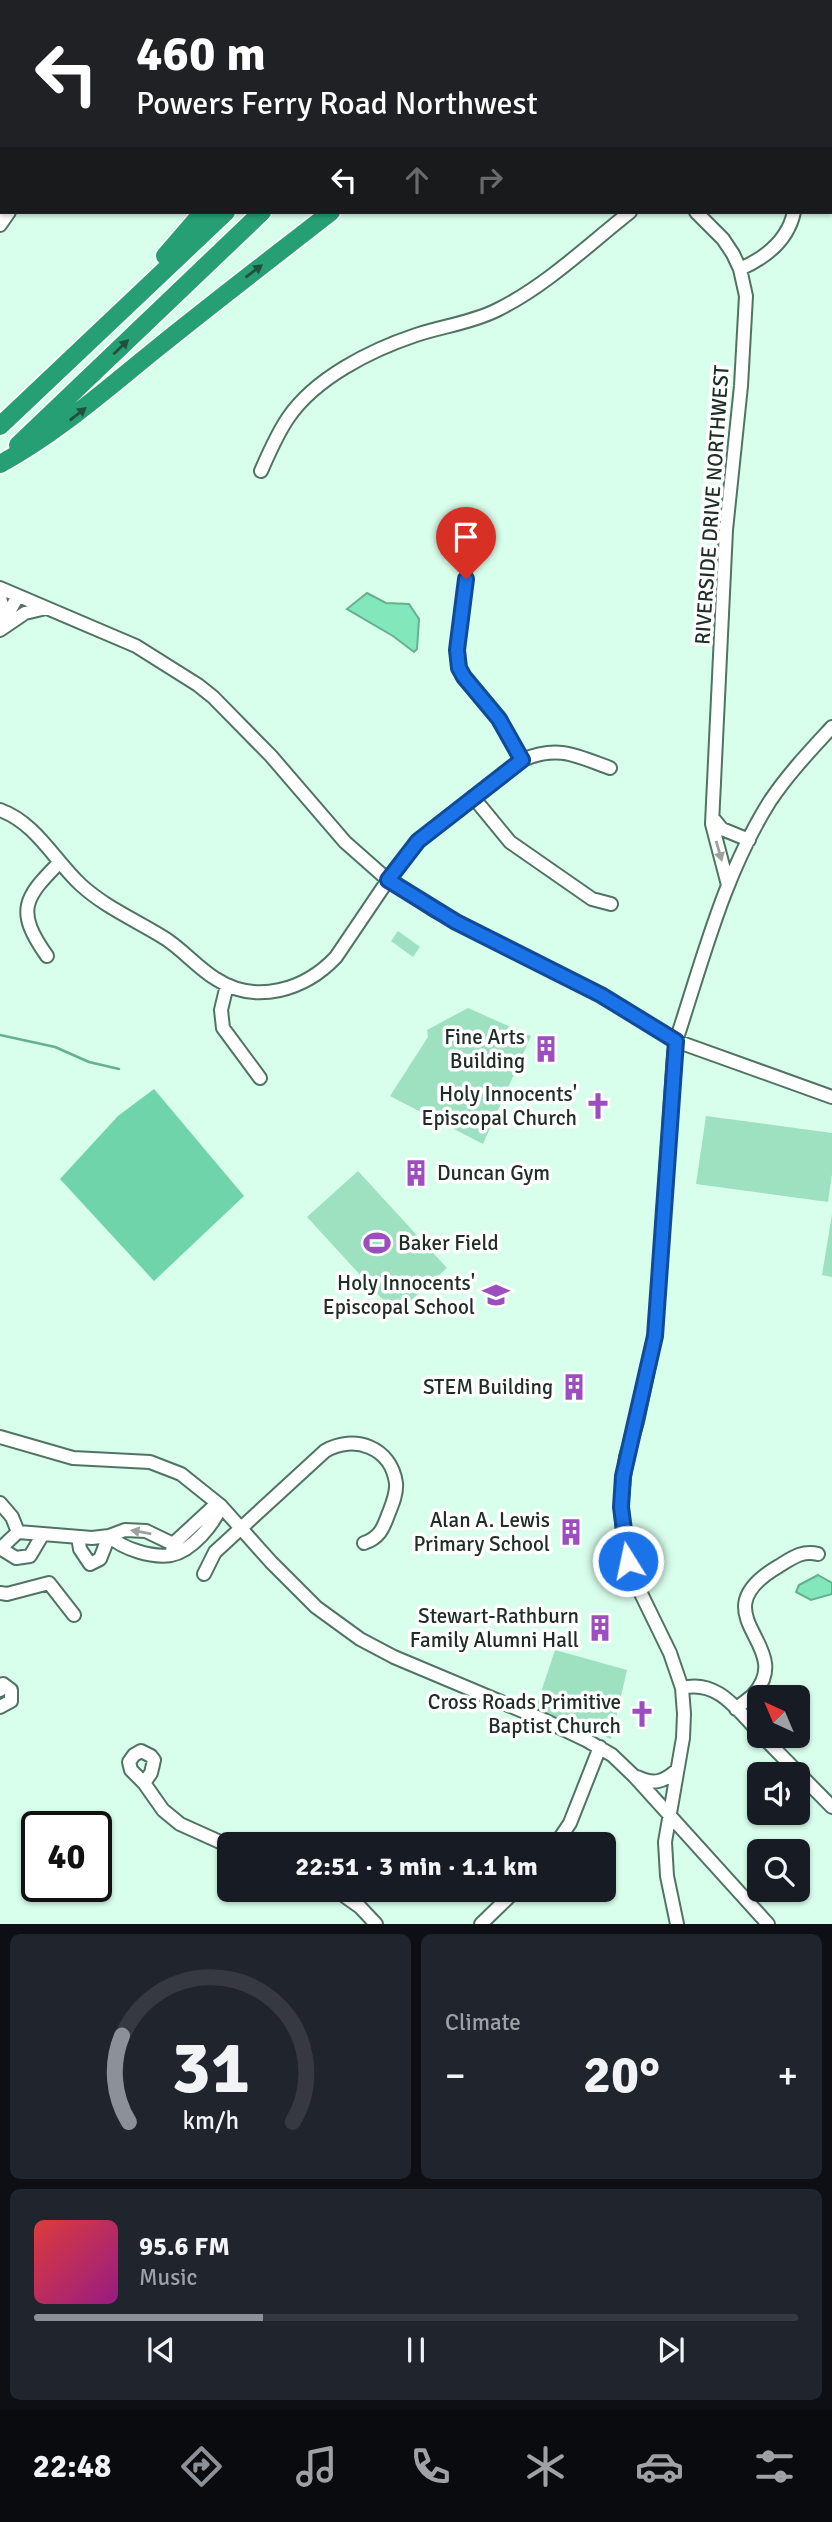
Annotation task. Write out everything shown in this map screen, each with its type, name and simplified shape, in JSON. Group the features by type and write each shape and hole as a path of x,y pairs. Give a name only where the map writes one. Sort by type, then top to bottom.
{"highway":[{"path":"114,318 201,214"},
{"path":"0,426 224,214"},
{"path":"0,463 260,214"},
{"path":"0,463 31,447 75,417 328,214"}],"street":[{"path":"261,471 288,418 317,387 381,347 475,319 513,302 627,214"},
{"name":"RIVERSIDE DRIVE NORTHWEST","path":"698,214 723,239 740,269 746,296 741,386 726,530 713,818 714,836 728,885"},
{"path":"740,269 758,261 773,249 785,234 793,214"},
{"path":"466,579 457,650 459,668 499,719 522,760"},
{"path":"0,588 136,646 178,671 213,697 271,756 345,842 388,880 456,922 601,995 676,1041 832,1097"},
{"path":"2,626 18,596"},
{"path":"0,598 2,626"},
{"path":"2,626 25,613 47,608"},
{"path":"677,1923 665,1853 668,1815 684,1726 682,1688 670,1653 631,1573 623,1535 621,1507 626,1457 637,1422 655,1336 676,1041 728,885 749,840 788,775 832,727"},
{"path":"0,810 31,828 60,863 97,898 180,948 210,975 227,985 247,991 270,992 292,988 313,978 336,957 418,841 522,760 540,752 560,751 610,768"},
{"path":"473,797 510,842 592,899 611,904"},
{"path":"713,818 722,829 749,840"},
{"path":"47,956 31,931 28,906 35,887 60,863"},
{"path":"227,985 221,1010 223,1028 260,1078"},
{"path":"0,1437 73,1458 98,1461 137,1460 163,1466 197,1484 316,1607 360,1639 394,1657 544,1720 600,1747 617,1759 768,1923"},
{"path":"204,1574 215,1552 325,1451 340,1443 371,1447 384,1456 396,1483 395,1499 383,1529 375,1538 364,1543"},
{"path":"0,1503 12,1517 18,1532"},
{"path":"109,1536 118,1544 138,1552 172,1549 197,1539 216,1518 221,1506"},
{"path":"43,1534 30,1556 16,1558 0,1549 18,1532 43,1534 78,1537 109,1536 125,1530 146,1531 172,1549"},
{"path":"78,1537 80,1549 90,1564 100,1559 109,1536"},
{"path":"736,1709 758,1688 764,1668 761,1645 745,1616 744,1603 748,1590 760,1577 800,1554 818,1554"},
{"path":"0,1593 7,1594 49,1583 74,1615"},
{"path":"0,1690 3,1684 12,1690 11,1701 0,1707"},
{"path":"682,1688 699,1685 712,1688 747,1720"},
{"path":"564,1832 570,1823 600,1747"},
{"path":"774,1748 832,1807"},
{"path":"634,1776 648,1782 659,1782 678,1763"},
{"path":"144,1783 154,1800 180,1824 217,1841"},
{"path":"665,1853 677,1842 693,1843"},
{"path":"353,1902 376,1923"},
{"path":"481,1923 503,1902"}],"shaded area":[{"path":"367,593 386,603 409,604 419,619 417,649 414,652 393,636 347,609"},
{"path":"398,931 420,947 413,957 391,941"},
{"path":"468,1008 531,1036 483,1144 390,1096 428,1037 427,1030"},
{"path":"154,1089 244,1196 154,1281 60,1179 118,1116"},
{"path":"706,1116 832,1133 832,1174 828,1202 696,1184"},
{"name":"Baker Field","path":"358,1171 447,1268 396,1314 307,1217"},
{"path":"832,1214 832,1277 822,1275"},
{"path":"818,1575 832,1583 832,1594 811,1600 796,1592 799,1585"},
{"path":"555,1650 627,1670 611,1739 535,1710"}],"waterway":[{"path":"0,1035 55,1047 89,1062 119,1069"}],"place":[{"name":"Fine Arts Building","path":"546,1049"},
{"name":"Holy Innocents' Episcopal Church","path":"598,1106"},
{"name":"Duncan Gym","path":"416,1173"},
{"name":"Baker Field","path":"377,1243"},
{"name":"Holy Innocents' Episcopal School","path":"496,1295"},
{"name":"STEM Building","path":"574,1387"},
{"name":"Alan A. Lewis Primary School","path":"571,1532"},
{"name":"Stewart-Rathburn Family Alumni Hall","path":"600,1628"},
{"name":"Cross Roads Primitive Baptist Church","path":"642,1714"}],"route":[{"path":"466,579 457,650 459,668 499,719 522,760 418,841 388,880 434,910 601,995 676,1041 655,1336 623,1476 621,1507 628,1561"}]}
